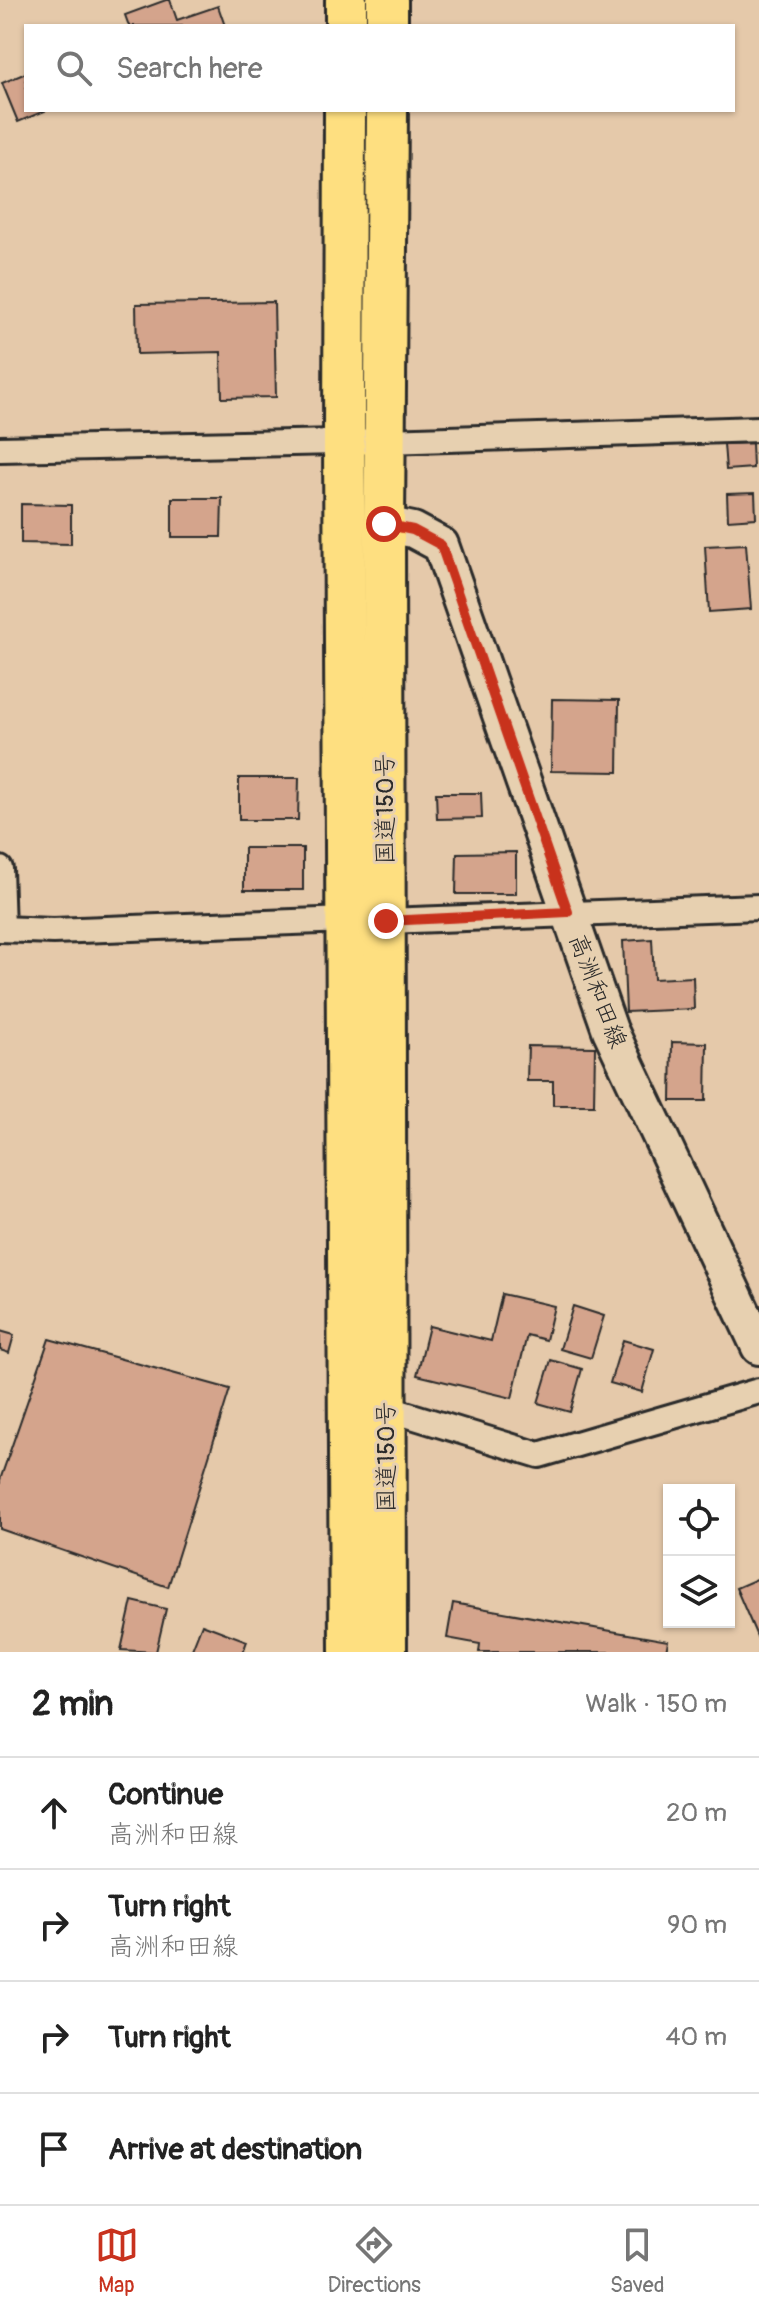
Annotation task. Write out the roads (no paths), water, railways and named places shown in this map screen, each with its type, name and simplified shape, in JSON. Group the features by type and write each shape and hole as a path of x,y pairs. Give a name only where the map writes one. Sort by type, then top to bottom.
{"highway":[{"path":"346,0 346,24"},
{"path":"387,0 387,24"},
{"name":"国道150号","path":"345,112 344,441 386,1408 386,1652"},
{"name":"国道150号","path":"350,1652 367,920 386,441 387,112"}],"main road":[{"name":"高洲和田線","path":"384,524 413,530 441,545 610,1030 759,1347"}],"street":[{"path":"0,449 759,429"},
{"path":"0,869 1,929 53,931 759,907"},
{"path":"386,1408 539,1455 759,1391"}]}
